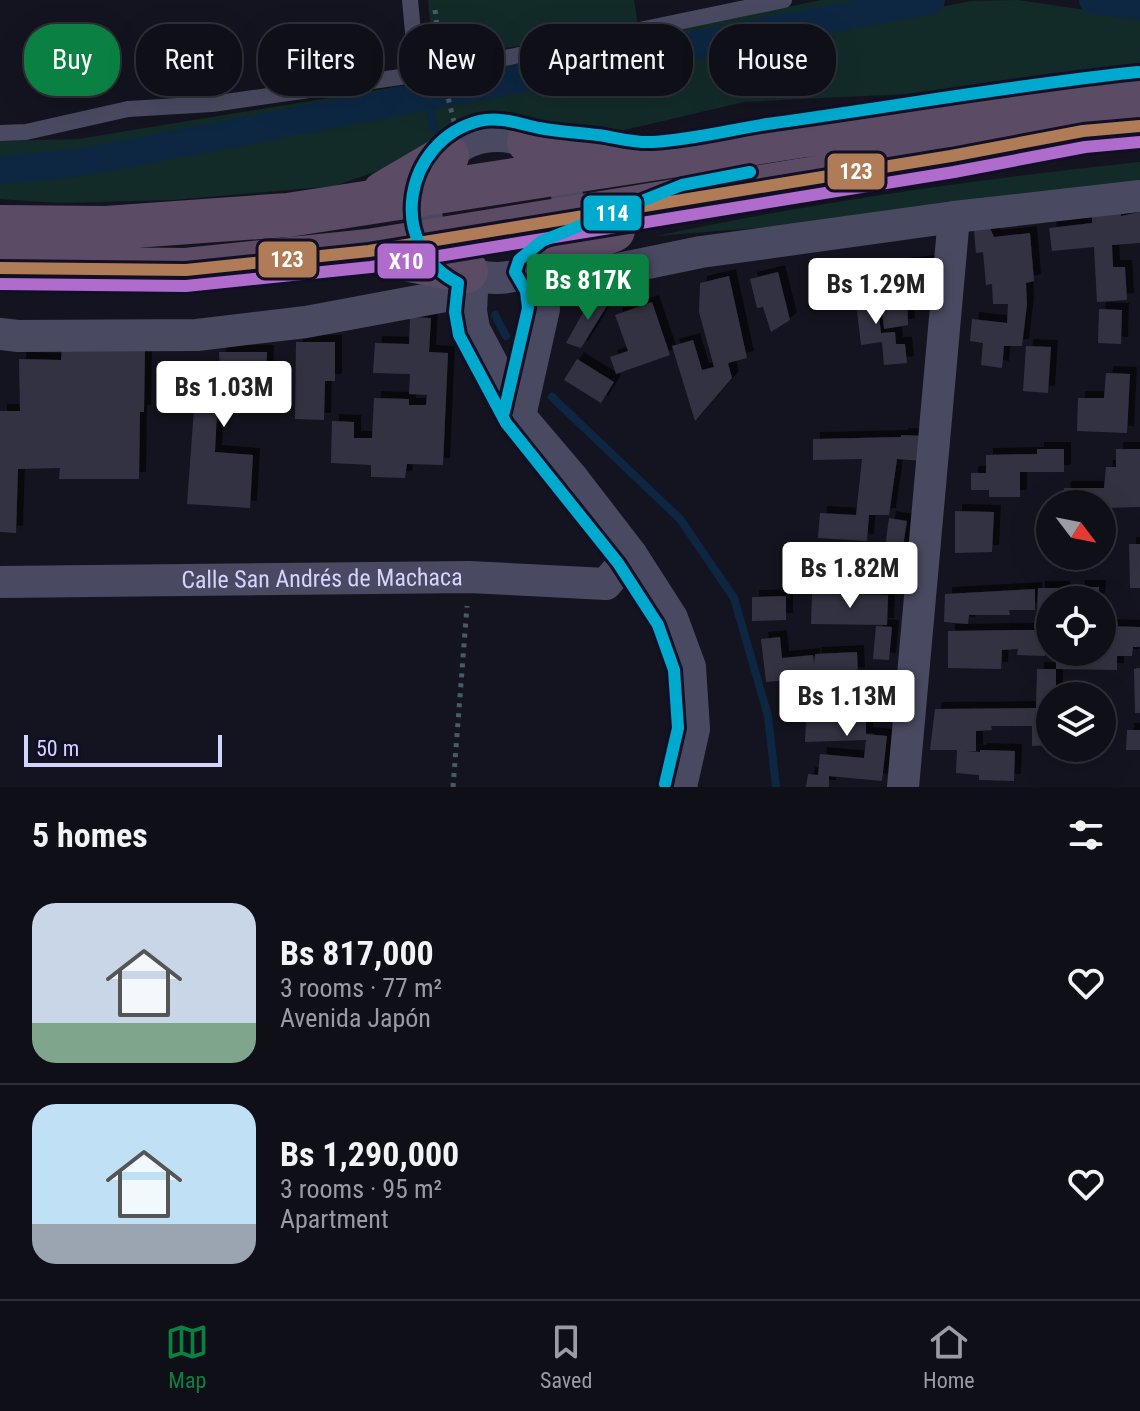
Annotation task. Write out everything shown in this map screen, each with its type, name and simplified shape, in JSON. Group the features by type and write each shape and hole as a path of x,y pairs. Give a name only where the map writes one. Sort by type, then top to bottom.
{"highway":[{"path":"0,227 106,228 288,215 650,158 1140,88"},
{"path":"0,268 186,270 434,241 547,251 686,200 1083,131 1140,126"},
{"path":"529,142 650,158"},
{"path":"365,204 447,156"},
{"path":"369,251 472,279"}],"street":[{"path":"472,279 447,259 434,241 427,218 427,195 434,174 447,156 465,143 486,136 508,135 529,142 547,155 560,173 567,193 547,251 542,285 544,309 520,416"},
{"path":"547,251 554,272 584,276 701,252 954,217 1140,196"},
{"path":"903,787 954,217"},
{"path":"0,334 197,335 306,322 472,279 510,277 547,251"},
{"path":"472,279 474,329 520,416 631,554 672,618 690,667 694,729 681,787"},
{"name":"Calle San Andrés de Machaca","path":"0,582 469,577 606,584 631,554"}],"lane":[{"path":"410,0 412,24"},
{"path":"504,58 784,0"},
{"path":"0,133 26,132 128,109 212,104 399,77"}],"path":[{"path":"434,0 437,24"},
{"path":"453,787 469,577"}],"green space":[{"path":"428,0 634,0 638,24 520,24 520,46 504,48 504,24 430,24"},
{"path":"821,0 891,0 771,24 709,24 709,36 693,40 693,27"},
{"path":"1018,0 1140,18 1140,63 907,94 744,102 590,138 560,134 510,118 489,116 445,135 389,167 334,186 173,200 59,203 0,199 0,180 68,176 520,91 520,96 693,96 693,57 709,53 709,96 836,96 836,28 971,1"},
{"path":"520,63 520,74 504,77 504,66"},
{"path":"399,86 399,96 407,96 94,152 0,162 0,141 78,139 340,96 383,96 383,89"},
{"path":"1140,162 1140,183 779,226 656,236 776,212 897,193"}],"building":[{"path":"1121,207 1121,216 1140,212 1140,243 1112,245 1113,267 1125,267 1127,300 1097,302 1094,247 1052,251 1049,228 1092,223 1092,213"},
{"path":"990,228 994,237 1030,233 1034,281 1026,283 1022,346 1004,346 1002,368 981,365 983,343 970,341 972,319 1007,323 1008,304 993,304 992,284 986,285 983,252 976,253 974,230"},
{"path":"928,262 930,285 883,291 881,267"},
{"path":"778,272 790,320 771,332 763,307 757,308 750,279"},
{"path":"729,276 747,358 728,363 732,378 695,421 672,346 693,340 702,370 714,367 699,312 700,283"},
{"path":"875,283 881,333 895,332 896,344 905,344 907,363 884,365 882,342 861,345 854,285"},
{"path":"907,290 908,325 884,329 880,294"},
{"path":"613,296 581,348 566,343 586,307 601,297"},
{"path":"652,302 670,355 616,374 610,357 628,351 615,315"},
{"path":"1099,309 1122,310 1121,344 1098,343"},
{"path":"410,317 431,318 429,352 448,353 443,465 407,464 405,478 371,477 371,465 331,463 332,421 354,422 354,438 372,438 374,398 409,399 409,405 426,405 427,395 409,394 410,374 373,373 375,343 409,344"},
{"path":"296,342 335,342 335,381 325,381 324,420 295,419"},
{"path":"1026,346 1051,347 1048,393 1023,391"},
{"path":"62,348 145,350 139,479 59,479 60,468 18,469 16,533 0,532 0,411 20,411 19,359 61,360"},
{"path":"219,352 267,352 265,412 217,412 215,452 253,455 250,508 187,504 197,368 220,370"},
{"path":"577,359 614,382 601,403 564,380"},
{"path":"1106,373 1130,374 1127,433 1077,431 1078,398 1104,398"},
{"path":"926,436 924,461 897,459 889,515 869,515 867,541 818,538 820,513 856,515 862,459 813,460 813,439"},
{"path":"1037,449 1064,449 1064,472 1020,472 1020,497 989,497 989,490 971,490 971,473 986,473 986,455 1037,454"},
{"path":"1116,449 1140,449 1140,507 1116,508 1116,490 1064,490 1104,488 1106,467 1116,467"},
{"path":"955,511 994,512 992,552 955,553"},
{"path":"889,518 907,521 901,558 884,555"},
{"path":"1129,544 1140,544 1140,588 1130,588"},
{"path":"813,556 864,557 863,580 812,578"},
{"path":"883,564 898,566 895,591 880,589"},
{"path":"1035,589 1035,610 1009,610 1010,615 969,615 968,624 944,622 945,594"},
{"path":"812,594 888,595 887,625 811,624"},
{"path":"786,596 786,620 752,621 752,597"},
{"path":"876,626 892,627 889,660 873,659"},
{"path":"1116,626 1140,627 1140,647 1133,647 1132,656 1117,656 1117,670 1056,669 1056,666 1116,666"},
{"path":"1036,630 1036,656 1017,655 1018,649 1002,650 1001,669 948,668 948,631"},
{"path":"780,637 782,658 813,655 814,665 815,654 857,652 858,674 766,682 761,639"},
{"path":"1140,668 1140,713 1135,713 1134,669"},
{"path":"1037,669 1056,669 1056,682 1037,682"},
{"path":"871,694 891,695 889,716 869,714"},
{"path":"868,699 869,719 866,719 866,734 887,736 882,781 829,776 829,787 806,787 808,774 818,775 820,754 864,758 866,740 805,742 807,701"},
{"path":"1036,708 1036,746 1032,746 1032,726 991,726 992,730 976,731 976,751 965,751 980,752 980,750 1015,751 1014,781 979,780 979,775 956,773 957,750 930,750 935,709"},
{"path":"1127,730 1140,730 1140,750 1126,750"}],"waterway":[{"path":"0,170 78,163 931,0"},
{"path":"1093,0 1140,6"},
{"path":"427,97 434,128"},
{"path":"495,315 506,336"},
{"path":"552,397 680,519 734,598 768,716 776,787"}],"transit line":[{"name":"114","path":"665,784 678,728 674,670 658,625 618,563 506,423 459,335 455,312 458,283 435,266 420,245 413,221 413,196 420,171 433,150 453,132 487,120 653,142 1138,72"},
{"name":"123","path":"0,268 186,270 369,251 951,156 1083,131 1140,126"},
{"name":"X10","path":"0,284 186,286 371,267 954,172 1085,147 1140,142"},
{"name":"114","path":"504,412 528,308 526,291 515,272 519,260 542,241 682,185 750,172"}]}
